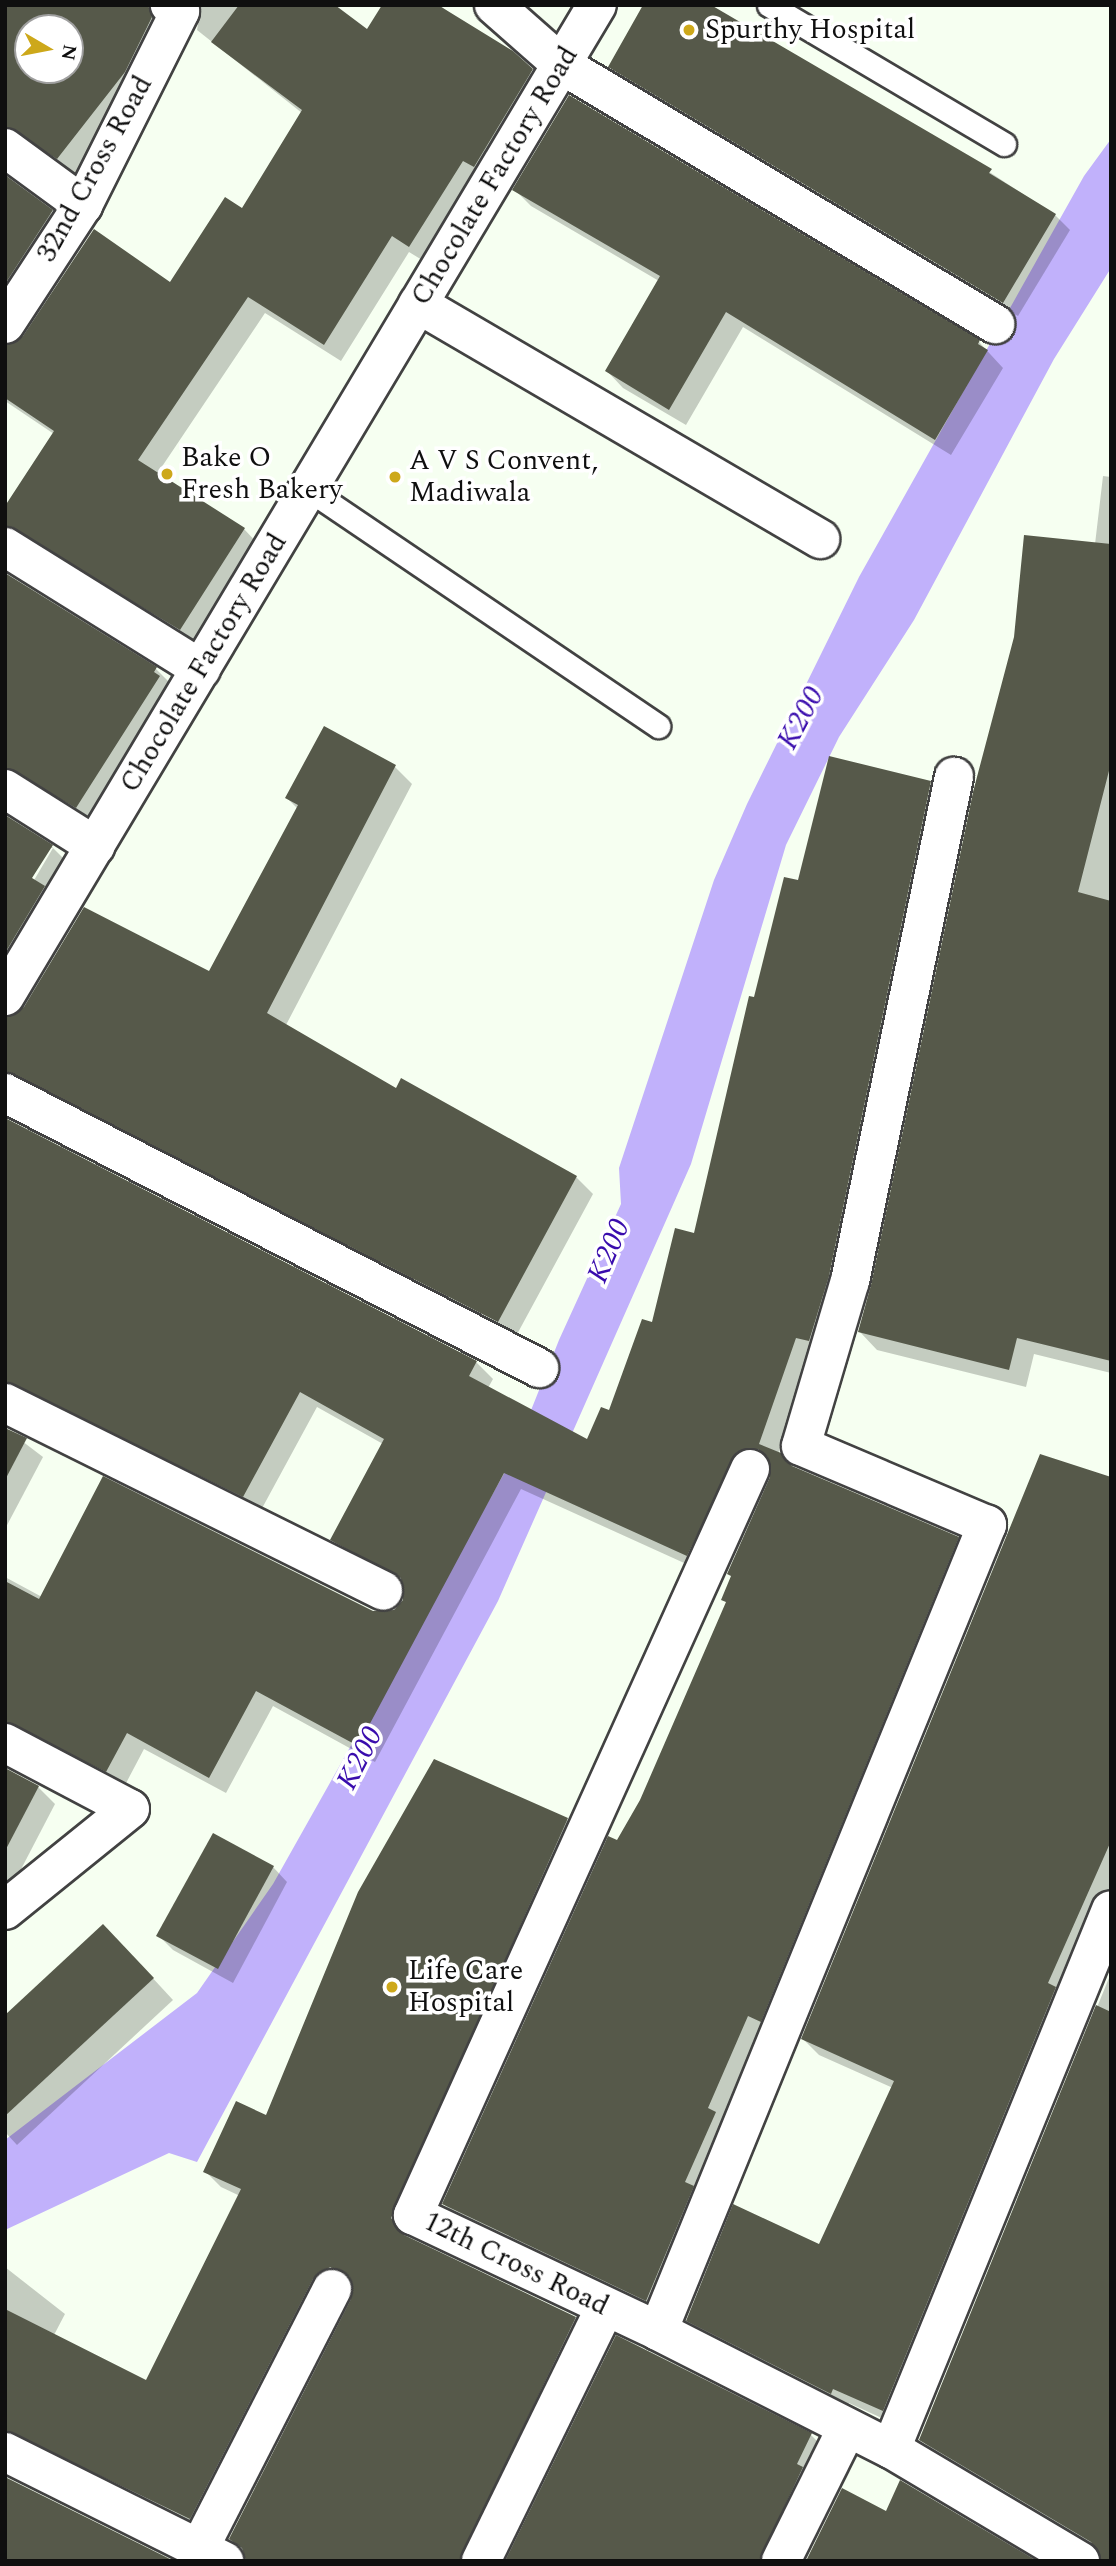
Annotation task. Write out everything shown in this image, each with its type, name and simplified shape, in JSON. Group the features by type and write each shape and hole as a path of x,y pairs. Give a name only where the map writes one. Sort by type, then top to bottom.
{"street":[{"path":"494,5 562,65 995,324"},
{"name":"Chocolate Factory Road","path":"5,996 597,5"},
{"name":"32nd Cross Road","path":"5,324 83,205 175,8"},
{"path":"5,148 83,205"},
{"path":"418,304 820,539"},
{"path":"5,547 201,669"},
{"path":"658,2331 987,1525 801,1446 850,1281 954,777"},
{"path":"5,789 95,846"},
{"path":"5,1093 538,1368"},
{"path":"5,1403 383,1591"},
{"name":"12th Cross Road","path":"750,1469 413,2215 658,2331 891,2449 1069,2558"},
{"path":"5,1743 130,1809 5,1910"},
{"path":"891,2449 1098,1978 1111,1910"},
{"path":"5,2452 211,2555 332,2289"},
{"path":"481,2561 605,2308"},
{"path":"781,2561 847,2428"}],"lane":[{"path":"769,5 1004,144"},
{"path":"308,489 659,726"}],"water":[{"name":"K200","path":"1111,139 1111,268 1054,359 914,620 839,737 786,845 691,1164 498,1601 197,2162 169,2153 5,2230 5,2140 197,1993 273,1884 510,1463 559,1340 621,1204 619,1168 714,880 747,804 859,577 1084,176"}],"building":[{"path":"5,5 148,5 152,17 125,72 57,159 5,126"},
{"path":"239,5 335,5 367,29 382,5 438,5 513,51 533,69 474,167 463,161 409,247 392,236 324,345 248,297 138,460 245,528 180,630 5,525 5,506 54,431 5,398 5,346 23,336 94,229 170,282 225,197 242,208 302,110 211,42"},
{"path":"643,5 711,5 992,169 989,173 1056,214 1003,303 608,67"},
{"path":"569,95 980,340 978,344 988,350 935,440 726,312 669,410 605,371 660,276 512,190"},
{"path":"5,175 53,210 5,284"},
{"path":"1024,535 1111,544 1111,763 1078,892 1111,901 1111,1361 1017,1338 1009,1370 858,1332 871,1285 973,792 1014,637"},
{"path":"5,573 157,667 154,672 160,676 76,808 5,767"},
{"path":"324,726 396,765 267,1013 396,1088 401,1078 577,1176 498,1322 5,1071 5,1018 24,1007 84,907 209,971 298,805 285,798"},
{"path":"829,756 931,781 829,1276 809,1341 796,1338 759,1444 781,1453 792,1466 959,1537 761,2022 748,2016 708,2108 716,2112 685,2182 694,2186 646,2301 442,2204 608,1836 617,1840 640,1800 726,1602 721,1600 731,1576 727,1574 770,1477 768,1457 758,1449 737,1452 687,1556 504,1473 358,1746 256,1691 209,1778 127,1733 106,1772 5,1721 5,1581 39,1599 103,1476 373,1611 394,1610 403,1600 401,1578 330,1540 384,1439 300,1392 243,1497 5,1381 5,1118 477,1361 469,1376 587,1439 601,1407 609,1410 642,1319 652,1322 675,1228 694,1233 749,996 754,997 784,877 798,880"},
{"path":"5,815 53,845 32,878 45,886 5,953"},
{"path":"5,1428 27,1438 5,1480"},
{"path":"1040,1454 1111,1477 1111,1841 1048,1983 1056,1987 883,2411 833,2389 831,2394 686,2321 733,2204 819,2244 894,2081 801,2039"},
{"path":"434,1759 568,1818 391,2218 404,2235 576,2317 459,2561 246,2561 242,2548 229,2539 351,2299 350,2277 330,2267 313,2279 190,2519 5,2430 5,2309 146,2380 241,2189 203,2172 236,2101 266,2115 358,1892"},
{"path":"5,1768 39,1786 5,1851"},
{"path":"213,1833 274,1866 218,1969 156,1936"},
{"path":"103,1924 154,1978 5,2116 5,2015"},
{"path":"1096,2005 1111,2012 1111,2561 1102,2561 1091,2542 919,2440"},
{"path":"616,2335 812,2433 797,2464 803,2467 759,2561 505,2561"},
{"path":"5,2477 174,2561 5,2561"},
{"path":"900,2480 1037,2561 806,2561 842,2488 886,2511"}],"place":[{"name":"Spurthy Hospital","path":"689,30"},
{"name":"Bake O Fresh Bakery","path":"167,474"},
{"name":"A V S Convent, Madiwala","path":"395,477"},
{"name":"Life Care Hospital","path":"392,1987"}]}
